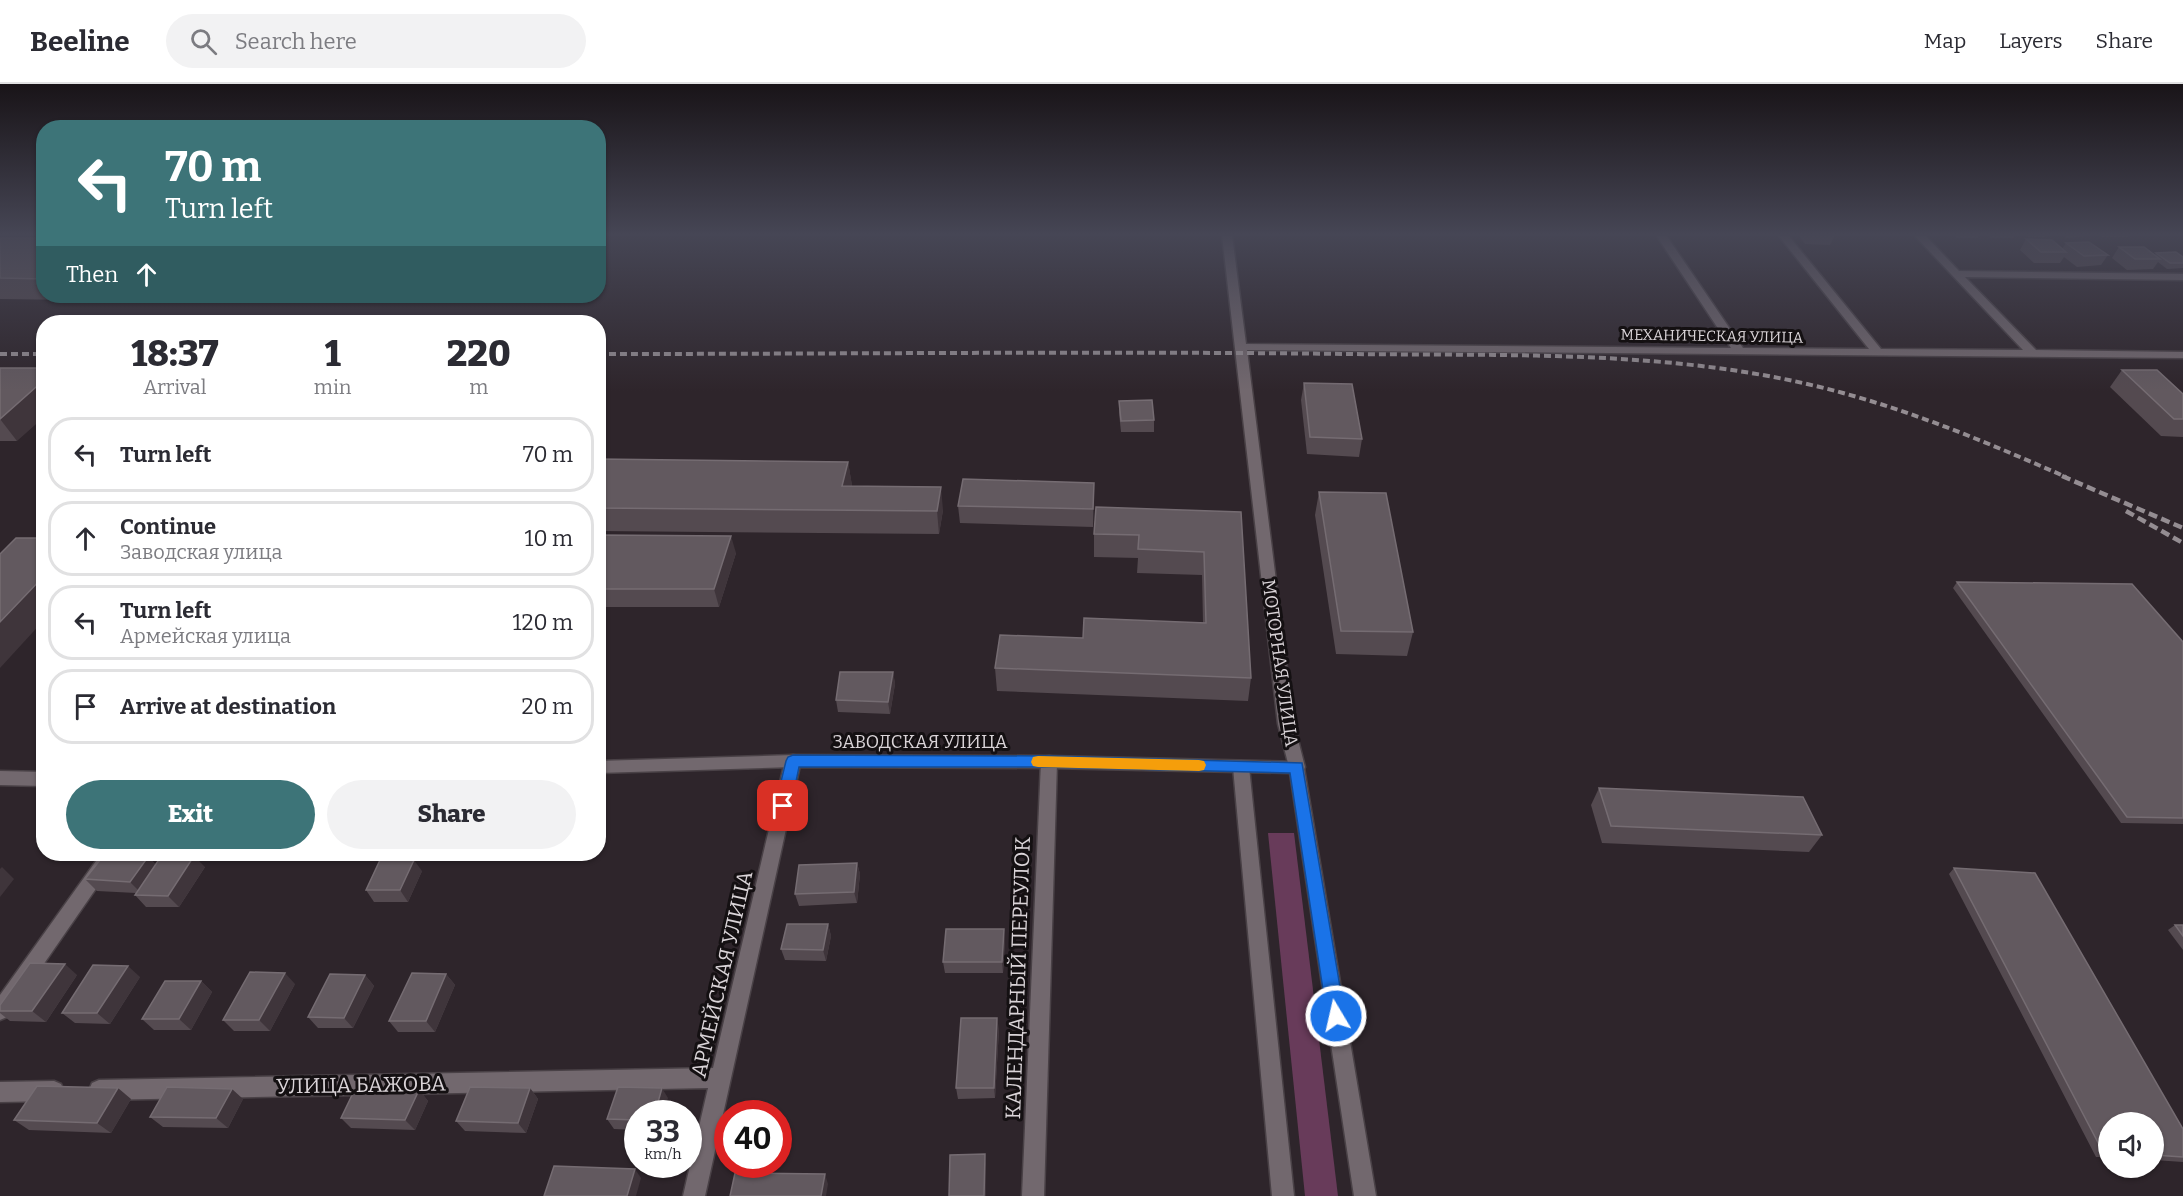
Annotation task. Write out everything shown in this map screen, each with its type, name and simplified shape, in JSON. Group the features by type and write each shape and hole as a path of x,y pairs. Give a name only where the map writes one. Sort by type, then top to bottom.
{"street":[{"name":"МОТОРНАЯ УЛИЦА","path":"1233,287 1286,724 1297,767 1365,1196"},
{"path":"1696,287 1739,351"},
{"path":"1825,287 1879,354"},
{"path":"1968,287 2033,354"},
{"name":"МЕХАНИЧЕСКАЯ УЛИЦА","path":"1240,347 2183,355"},
{"name":"ЗАВОДСКАЯ УЛИЦА","path":"606,767 793,761 1049,762 1297,767"},
{"name":"АРМЕЙСКАЯ УЛИЦА","path":"694,1196 793,761"},
{"name":"КАЛЕНДАРНЫЙ ПЕРЕУЛОК","path":"1033,1196 1049,762"},
{"path":"1241,767 1283,1196"},
{"path":"0,778 36,779"},
{"path":"0,1011 106,861"},
{"name":"УЛИЦА БАЖОВА","path":"0,1092 722,1078"}],"shaded area":[{"path":"1268,833 1294,833 1338,1196 1305,1196"}],"building":[{"path":"0,368 36,368 36,387 0,419"},
{"path":"2122,370 2157,370 2183,394 2183,419 2174,419"},
{"path":"1304,383 1352,384 1362,439 1310,437"},
{"path":"1152,400 1154,420 1121,421 1119,401"},
{"path":"606,459 848,462 842,486 941,487 937,511 606,508"},
{"path":"963,479 1094,483 1093,509 958,506"},
{"path":"1319,492 1386,493 1413,632 1341,631"},
{"path":"1096,507 1241,512 1251,678 995,668 1000,635 1083,638 1084,618 1206,623 1204,552 1138,549 1139,535 1094,534"},
{"path":"606,535 731,536 714,589 606,589"},
{"path":"16,538 36,538 36,584 0,622 0,554"},
{"path":"1957,582 2132,584 2183,642 2183,818 2127,817"},
{"path":"840,672 893,672 888,702 836,700"},
{"path":"1599,788 1803,797 1822,835 1611,826"},
{"path":"99,861 145,861 130,882 85,879"},
{"path":"158,861 191,861 168,896 135,895"},
{"path":"380,861 414,861 400,890 366,890"},
{"path":"857,863 854,892 795,894 799,865"},
{"path":"1954,868 2035,873 2183,1129 2183,1157 2164,1156 2164,1112 2098,1112 2098,1142"},
{"path":"787,924 828,924 823,950 781,949"},
{"path":"2175,925 2183,925 2183,936"},
{"path":"946,929 1004,929 1002,962 943,962"},
{"path":"30,963 65,964 32,1011 0,1011 0,1005"},
{"path":"93,965 128,966 97,1013 62,1013"},
{"path":"250,972 285,973 259,1020 223,1020"},
{"path":"412,973 446,974 426,1021 389,1021"},
{"path":"330,974 365,975 344,1018 308,1017"},
{"path":"165,981 201,981 179,1019 142,1019"},
{"path":"961,1018 997,1018 994,1088 956,1088"},
{"path":"37,1086 118,1088 97,1123 14,1120"},
{"path":"167,1087 232,1089 216,1118 150,1117"},
{"path":"470,1087 530,1088 518,1123 456,1121"},
{"path":"618,1087 662,1088 659,1100 624,1100 624,1120 607,1119"},
{"path":"355,1089 419,1090 405,1120 341,1118"},
{"path":"985,1154 984,1196 949,1196 950,1155"},
{"path":"554,1166 624,1169 624,1178 632,1178 627,1196 544,1196"},
{"path":"792,1174 825,1174 821,1196 730,1196 734,1178 792,1178"}],"railway":[{"path":"606,354 1258,353 1537,356 1661,362 1783,379 1872,401 1928,420 2066,477"},
{"path":"0,354 36,354"},
{"path":"2062,476 2183,528"},
{"path":"2126,511 2183,543"}],"slow traffic":[{"path":"1038,762 1199,765"}],"route":[{"path":"783,806 793,761 1049,762 1297,767 1336,1016"}]}
